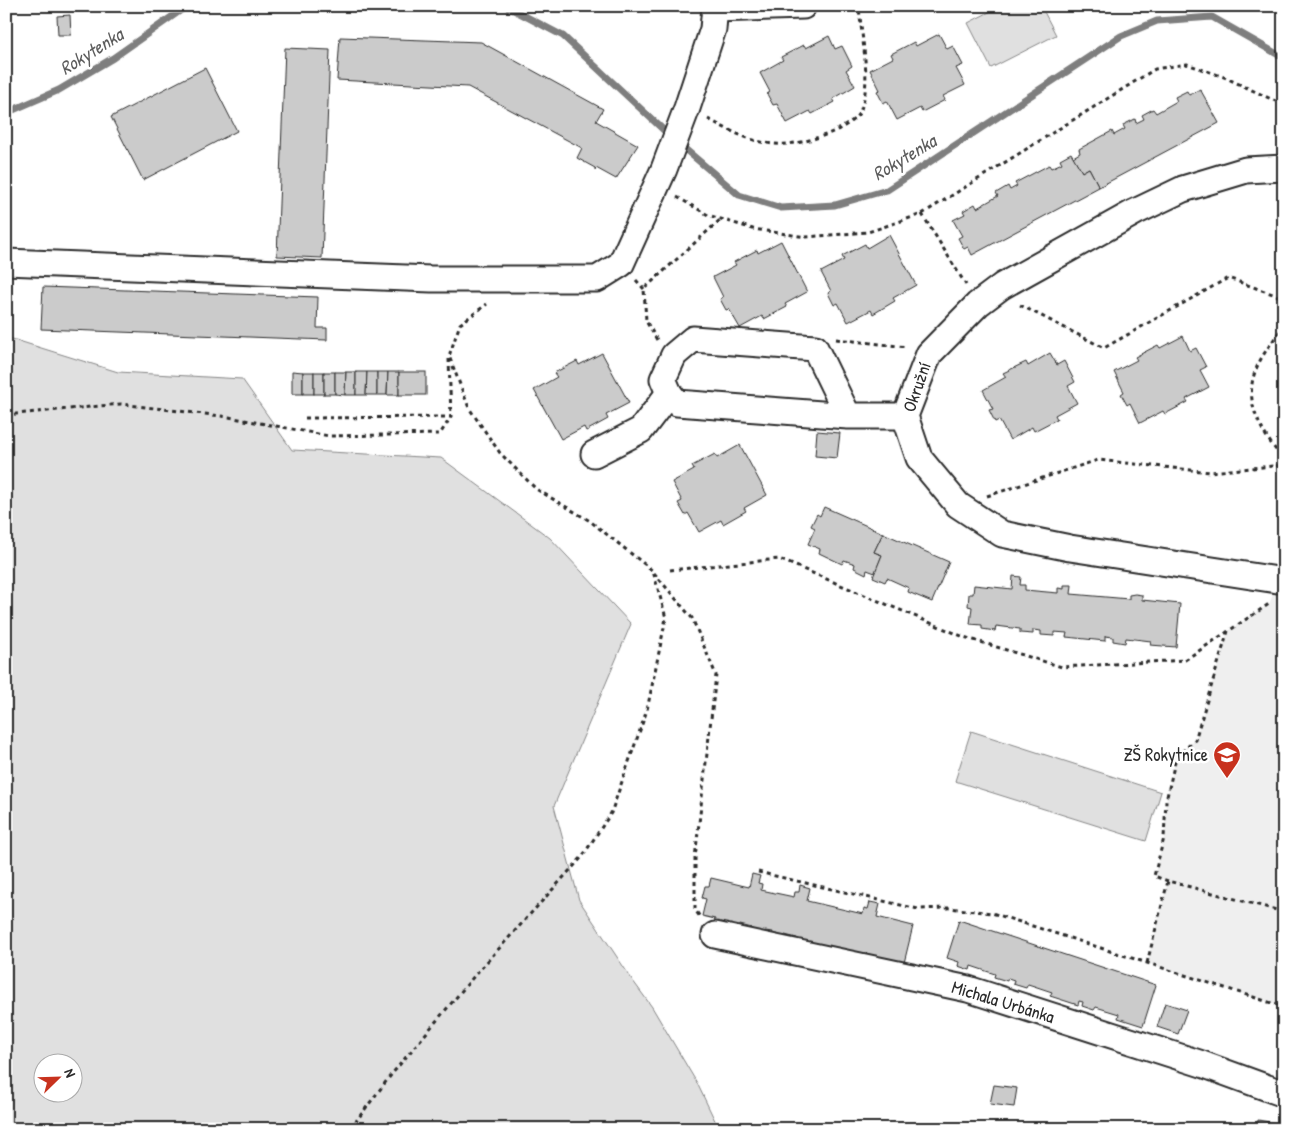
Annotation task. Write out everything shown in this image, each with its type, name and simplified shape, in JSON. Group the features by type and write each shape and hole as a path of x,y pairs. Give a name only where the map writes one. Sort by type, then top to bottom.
{"street":[{"path":"6,262 431,279 597,279 621,264 660,177 686,112 713,29 715,7 803,6"},
{"name":"Okružní","path":"1281,581 1070,548 1002,534 958,505 919,458 905,416 929,354 978,304 1002,286 1135,212 1183,189 1246,170 1284,168"},
{"path":"848,416 816,348 693,339 674,354 663,379 676,403 848,416 905,416"},
{"path":"594,454 640,430 669,393"},
{"name":"Michala Urbánka","path":"715,936 968,989 1202,1064 1284,1094"}],"path":[{"path":"686,112 740,136 774,144 801,144 839,130 860,111 866,86 859,6"},
{"path":"660,177 708,215 753,229 806,237 868,232 922,214 1155,69 1188,64 1224,77 1284,106"},
{"path":"922,214 978,304"},
{"path":"661,347 646,321 644,288 721,219"},
{"path":"1013,309 1020,304 1104,348 1228,278 1284,298"},
{"path":"6,415 121,404 229,417 329,436 440,434 451,417 449,356 460,324 489,302"},
{"path":"1284,325 1255,372 1251,392 1263,434 1284,460"},
{"path":"833,339 911,348"},
{"path":"449,356 469,408 500,453 536,489 590,521 653,571 692,618 716,676 696,858 694,910 715,936"},
{"path":"305,418 451,417"},
{"path":"958,505 1098,460 1210,472 1284,465"},
{"path":"670,570 779,559 964,637 1062,667 1185,660 1269,604 1281,581"},
{"path":"350,1129 391,1075 475,975 582,858 611,813 647,710 666,618 653,571"},
{"path":"1228,631 1194,740 1176,757 1166,801 1164,838 1154,876 1284,912"},
{"path":"758,872 918,909 949,908 992,913 1284,1007"},
{"path":"1147,963 1168,881"}],"shaded area":[{"path":"1001,6 1041,6 1056,35 991,68 968,23"},
{"path":"6,337 118,372 242,379 292,450 441,458 550,538 631,624 554,806 579,900 652,1007 697,1083 719,1129 6,1129"},
{"name":"ZŠ Rokytnice","path":"1279,580 1284,581 1284,1007 1147,963 1168,881 1154,876 1164,838 1166,801 1176,757 1195,740 1228,631 1269,604"},
{"path":"971,731 1161,792 1146,841 955,781"}],"building":[{"path":"70,15 71,35 58,35 57,16"},
{"path":"939,34 947,49 953,46 963,65 956,68 965,85 943,96 945,100 922,112 920,108 897,120 887,101 883,103 877,91 880,90 870,70 893,58 891,54 914,42 916,46"},
{"path":"829,36 835,49 842,46 852,66 846,70 855,86 833,99 835,102 812,114 810,111 787,123 777,104 773,105 767,94 770,92 760,73 783,60 781,57 804,45 806,48"},
{"path":"340,37 481,42 603,109 596,121 638,145 616,179 596,168 595,171 595,168 577,158 582,148 468,87 337,80"},
{"path":"285,48 330,50 322,258 277,256"},
{"path":"205,68 237,131 143,180 111,117"},
{"path":"1200,89 1219,123 1099,187 1089,168 1082,172 1073,157 1080,153 1079,149 1112,131 1114,135 1125,129 1123,125 1135,119 1136,123 1144,119 1142,115 1153,109 1156,113 1177,101 1175,97 1187,91 1189,95"},
{"path":"1071,153 1082,172 1089,168 1099,187 972,255 968,247 964,249 958,238 962,236 953,220 965,214 963,211 975,204 977,208 998,196 996,193 1008,186 1010,190 1017,186 1015,183 1049,165 1051,168 1062,163 1060,159"},
{"path":"889,235 916,285 893,298 895,301 873,314 871,310 848,322 838,303 834,305 828,293 831,291 821,272 844,260 842,256 865,244 867,248"},
{"path":"781,241 807,292 785,304 787,307 764,319 762,316 740,328 729,309 726,310 720,299 723,297 713,277 736,265 734,262 757,250 758,253"},
{"path":"43,287 318,297 317,328 327,328 327,340 41,329"},
{"path":"1183,336 1190,351 1196,348 1206,367 1200,370 1209,387 1186,399 1188,402 1165,414 1163,411 1140,423 1130,403 1127,405 1121,394 1124,392 1114,372 1137,360 1135,357 1158,345 1160,348"},
{"path":"602,353 629,403 606,415 608,419 586,431 584,427 561,439 534,390 557,377 554,373 577,361 579,365"},
{"path":"1050,353 1057,365 1064,361 1075,382 1068,386 1077,403 1055,415 1057,419 1034,431 1032,427 1010,440 999,420 995,422 989,410 993,409 983,390 1006,377 1003,373 1026,362 1028,366"},
{"path":"292,371 303,372 303,394 292,394"},
{"path":"303,372 314,372 314,394 303,394"},
{"path":"314,372 324,372 324,394 314,394"},
{"path":"324,372 335,372 335,394 324,394"},
{"path":"335,372 346,372 345,395 335,394"},
{"path":"346,372 356,372 356,395 345,395"},
{"path":"356,372 367,372 366,395 356,395"},
{"path":"367,372 377,372 377,395 366,395"},
{"path":"377,372 388,372 387,395 377,395"},
{"path":"388,372 399,372 399,395 387,395"},
{"path":"399,372 426,372 426,395 399,395"},
{"path":"817,431 840,433 837,458 815,456"},
{"path":"740,445 767,495 744,508 746,511 723,524 721,520 699,532 688,513 685,515 678,503 682,501 672,482 694,470 692,466 715,454 717,458"},
{"path":"824,507 883,533 874,552 882,555 875,573 867,570 866,574 854,568 855,564 844,560 842,564 819,553 820,549 808,544 815,528 811,526 817,514 820,516"},
{"path":"883,533 949,562 932,602 908,592 909,588 887,578 885,582 873,577 882,555 874,552"},
{"path":"1013,576 1021,577 1020,585 1025,585 1025,590 1058,593 1058,588 1064,589 1064,585 1072,585 1071,594 1129,599 1129,595 1135,594 1142,595 1142,600 1180,604 1176,647 1150,645 1151,641 1126,638 1125,643 1113,641 1113,637 1105,636 1105,641 1066,637 1067,633 1054,632 1054,636 1041,635 1041,631 1033,630 1033,634 1020,633 1020,629 996,626 995,631 982,629 982,625 970,624 972,607 968,606 969,594 973,594 974,585 1012,589"},
{"path":"752,874 760,876 758,883 762,884 761,890 794,897 795,892 799,892 800,885 810,888 807,901 863,914 864,908 868,909 870,902 880,904 877,917 913,926 904,963 855,952 854,955 841,953 842,949 834,947 834,951 796,942 797,938 785,935 784,939 771,936 773,932 765,931 764,934 751,932 752,928 740,925 739,929 714,923 715,919 702,916 706,899 702,898 705,886 709,886 711,878 749,887"},
{"path":"959,920 1156,985 1143,1026 1118,1018 1119,1014 1096,1007 1094,1010 1082,1006 1083,1002 1079,1001 1078,1005 1050,996 1052,992 1028,984 1026,988 1013,984 1014,980 1008,978 1007,981 994,977 995,974 971,966 970,970 958,966 959,962 947,958"},
{"path":"1165,1003 1187,1010 1178,1034 1157,1027"},
{"path":"994,1085 1017,1088 1014,1107 990,1104"},
{"path":"1258,1120 1281,1124 1280,1129 1257,1129"}],"waterway":[{"name":"Rokytenka","path":"6,113 59,90 113,58 187,6"},
{"name":"Rokytenka","path":"506,6 563,36 671,137"},
{"name":"Rokytenka","path":"679,144 739,195 781,208 835,205 887,190 1121,36 1157,21 1212,17 1284,58"}],"place":[{"name":"ZŠ Rokytnice","path":"1227,779"}]}
